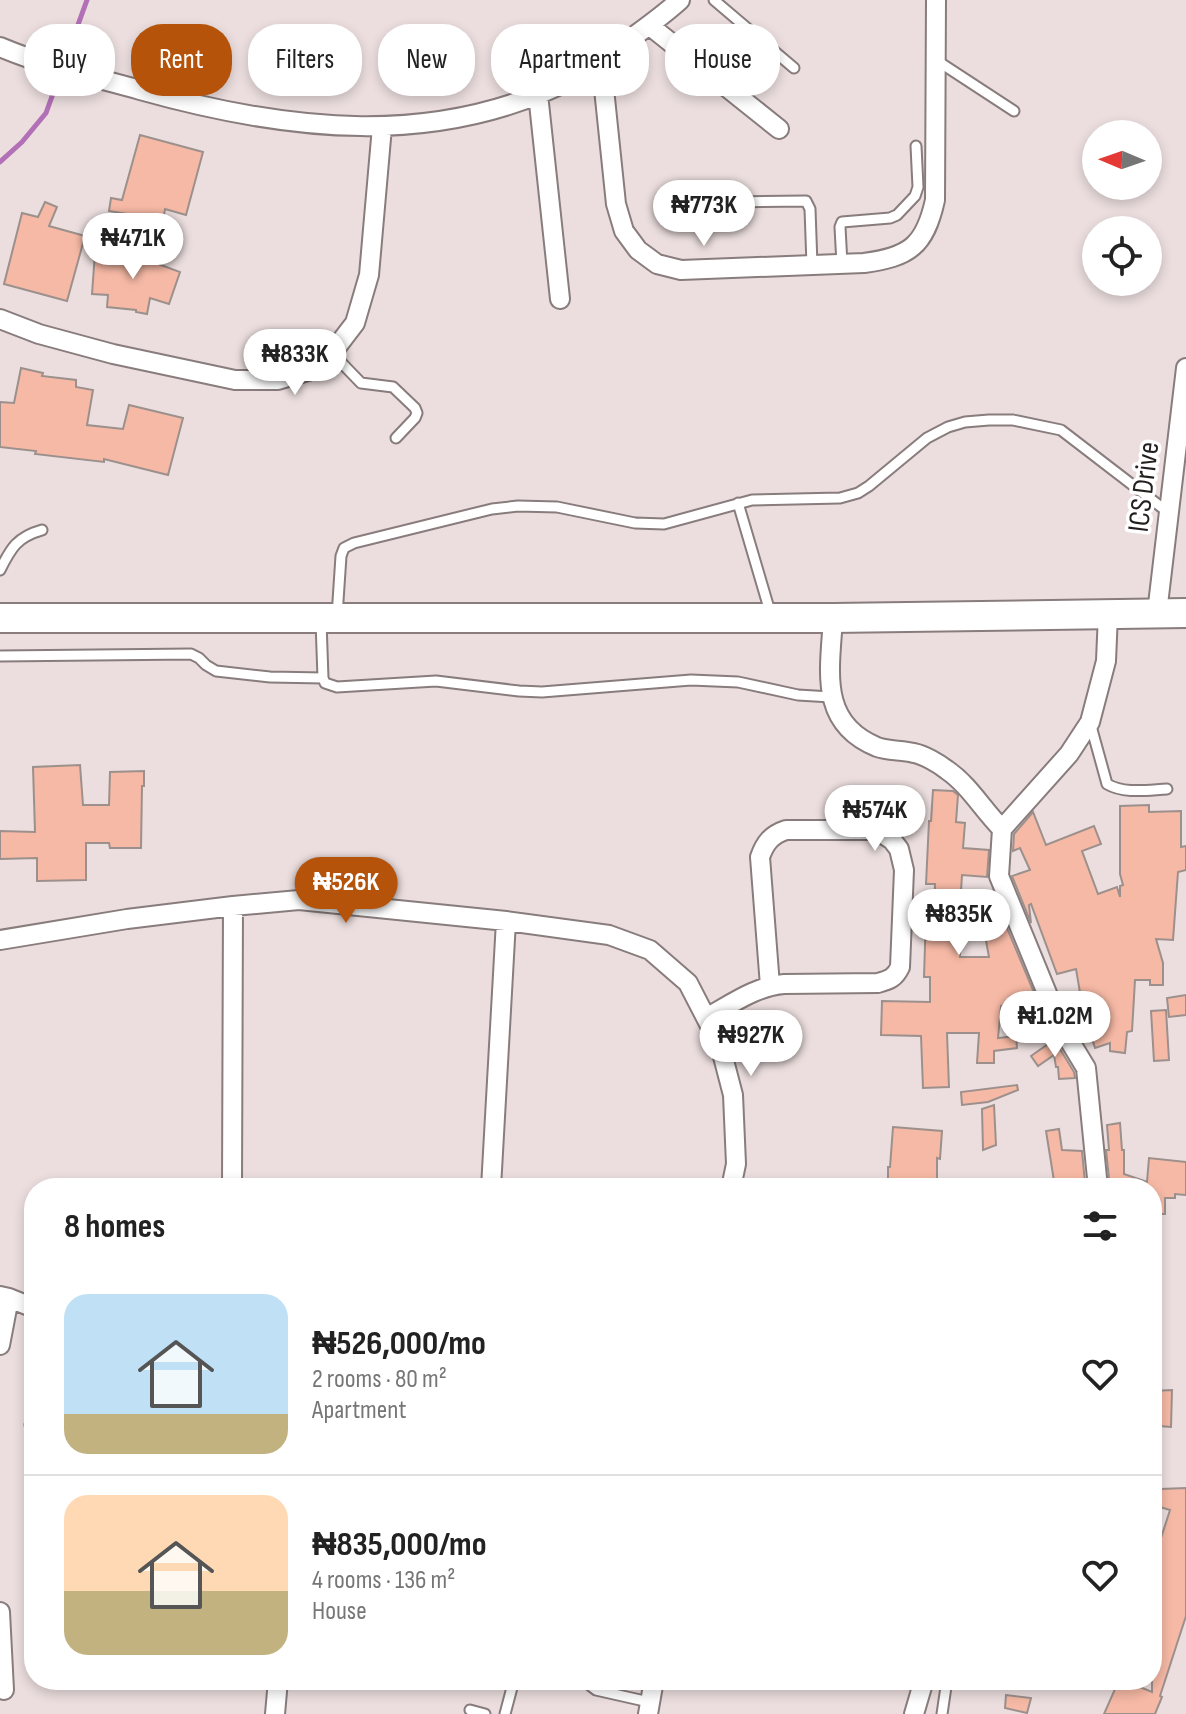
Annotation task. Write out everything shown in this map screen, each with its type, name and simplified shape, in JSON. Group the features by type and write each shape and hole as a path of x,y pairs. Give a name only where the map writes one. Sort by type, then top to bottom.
{"main road":[{"path":"0,618 833,618 1186,613"}],"street":[{"path":"680,0 650,26 779,129"},
{"path":"605,96 616,204 624,231 638,250 657,264 681,270 889,260 906,253 921,238 935,200 936,0"},
{"path":"0,47 215,110 346,127 407,126 456,118 532,96"},
{"path":"538,96 560,299"},
{"path":"0,319 39,334 113,354 235,380 278,380 308,371 332,353 355,323 369,275 382,127"},
{"name":"ICS Drive","path":"1157,613 1186,368"},
{"path":"1097,1178 1086,1068 1060,1025 999,876 1002,829 1069,754 1090,722 1106,661 1108,614"},
{"path":"833,618 831,697 846,728 878,747 917,753 947,770 969,790 1002,829"},
{"path":"706,1018 770,986 878,983 889,981 896,975 900,967 904,870 899,849 892,840 877,830 786,830 773,835 760,857 770,986"},
{"path":"0,940 127,919 299,900 609,935 650,950 688,983 720,1045 733,1095 736,1164 733,1178"},
{"path":"232,1178 233,906"},
{"path":"492,1178 506,921"},
{"path":"0,1345 5,1297 24,1304"},
{"path":"0,1612 4,1690"},
{"path":"275,1714 277,1690"},
{"path":"914,1714 921,1690"}],"lane":[{"path":"714,0 794,68"},
{"path":"936,60 1014,111"},
{"path":"842,264 842,222 890,218 915,196 918,187 916,146"},
{"path":"661,203 806,201 810,209 812,265"},
{"path":"332,353 361,383 393,387 415,408 415,418 396,438"},
{"path":"831,697 798,695 722,681 691,680 542,692 436,681 337,687 325,683 323,678 329,618 341,556 344,548 354,543 492,509 557,507 635,523 664,524 752,500 840,498 858,493 927,438 965,422 1013,420 1061,430 1169,513"},
{"path":"738,503 772,618"},
{"path":"0,570 14,545 26,535 42,530"},
{"path":"0,656 191,654 216,671 270,677 323,678"},
{"path":"1090,722 1107,784 1126,790 1167,789"},
{"path":"505,1714 511,1690"},
{"path":"596,1690 648,1708"},
{"path":"942,1714 946,1690"},
{"path":"470,1710 485,1714"}],"building":[{"path":"140,135 203,152 186,215 165,209 163,220 109,211 111,198 122,200"},
{"path":"45,202 57,207 49,226 85,236 67,301 4,284 22,213 38,217"},
{"path":"95,253 154,257 153,262 180,272 169,304 150,298 147,314 107,307 108,295 92,294"},
{"path":"21,368 43,373 42,376 76,380 76,387 93,390 87,425 123,429 129,405 183,418 168,475 104,459 104,462 0,447 0,402 14,403"},
{"path":"80,765 83,805 109,805 110,772 144,771 141,848 110,848 109,843 86,843 86,880 37,881 37,858 0,859 0,831 35,832 33,767"},
{"path":"933,790 953,791 958,795 956,822 965,823 963,848 989,850 987,877 962,875 960,908 997,904 1038,1002 1001,1006 998,1038 1016,1036 1017,1048 994,1051 994,1063 977,1063 979,1033 947,1033 949,1087 923,1088 921,1036 881,1035 882,1001 930,1002 930,977 924,977 926,914 934,914 935,884 926,884","holes":["984,930 989,957 960,957 961,932"]},
{"path":"1149,805 1149,812 1181,811 1181,847 1186,846 1186,870 1178,872 1173,940 1156,939 1163,963 1163,985 1150,985 1150,980 1135,980 1132,1031 1127,1032 1125,1053 1110,1051 1110,1043 1095,1048 1083,1010 1076,969 1057,974 1031,904 1031,923 1012,876 1030,870 1020,848 1013,851 1014,834 1033,812 1046,845 1094,826 1101,844 1082,851 1098,894 1117,887 1120,897 1120,886 1123,885 1120,874 1120,806"},
{"path":"1186,995 1186,1015 1169,1017 1167,998"},
{"path":"1166,1010 1169,1060 1154,1061 1151,1011"},
{"path":"1049,1031 1075,1078 1059,1079 1054,1055 1038,1066 1031,1056 1051,1042"},
{"path":"1017,1085 1018,1090 988,1102 962,1105 961,1092"},
{"path":"994,1105 996,1145 983,1150 982,1109"},
{"path":"1120,1123 1124,1174 1136,1178 1109,1178 1107,1125"},
{"path":"893,1127 942,1131 937,1178 888,1178"},
{"path":"1059,1129 1062,1150 1082,1151 1085,1178 1054,1178 1046,1131"},
{"path":"1149,1158 1186,1162 1186,1195 1175,1194 1175,1198 1165,1198 1165,1214 1162,1214 1162,1178 1147,1178"},
{"path":"1162,1390 1172,1390 1171,1427 1162,1426"},
{"path":"1186,1488 1186,1616 1162,1690 1162,1535 1170,1510 1162,1508 1162,1489"},
{"path":"1115,1690 1162,1690 1155,1714 1104,1714"},
{"path":"1006,1695 1031,1698 1027,1713 1005,1708"}],"waterway":[{"path":"0,162 46,113 87,0"}]}
